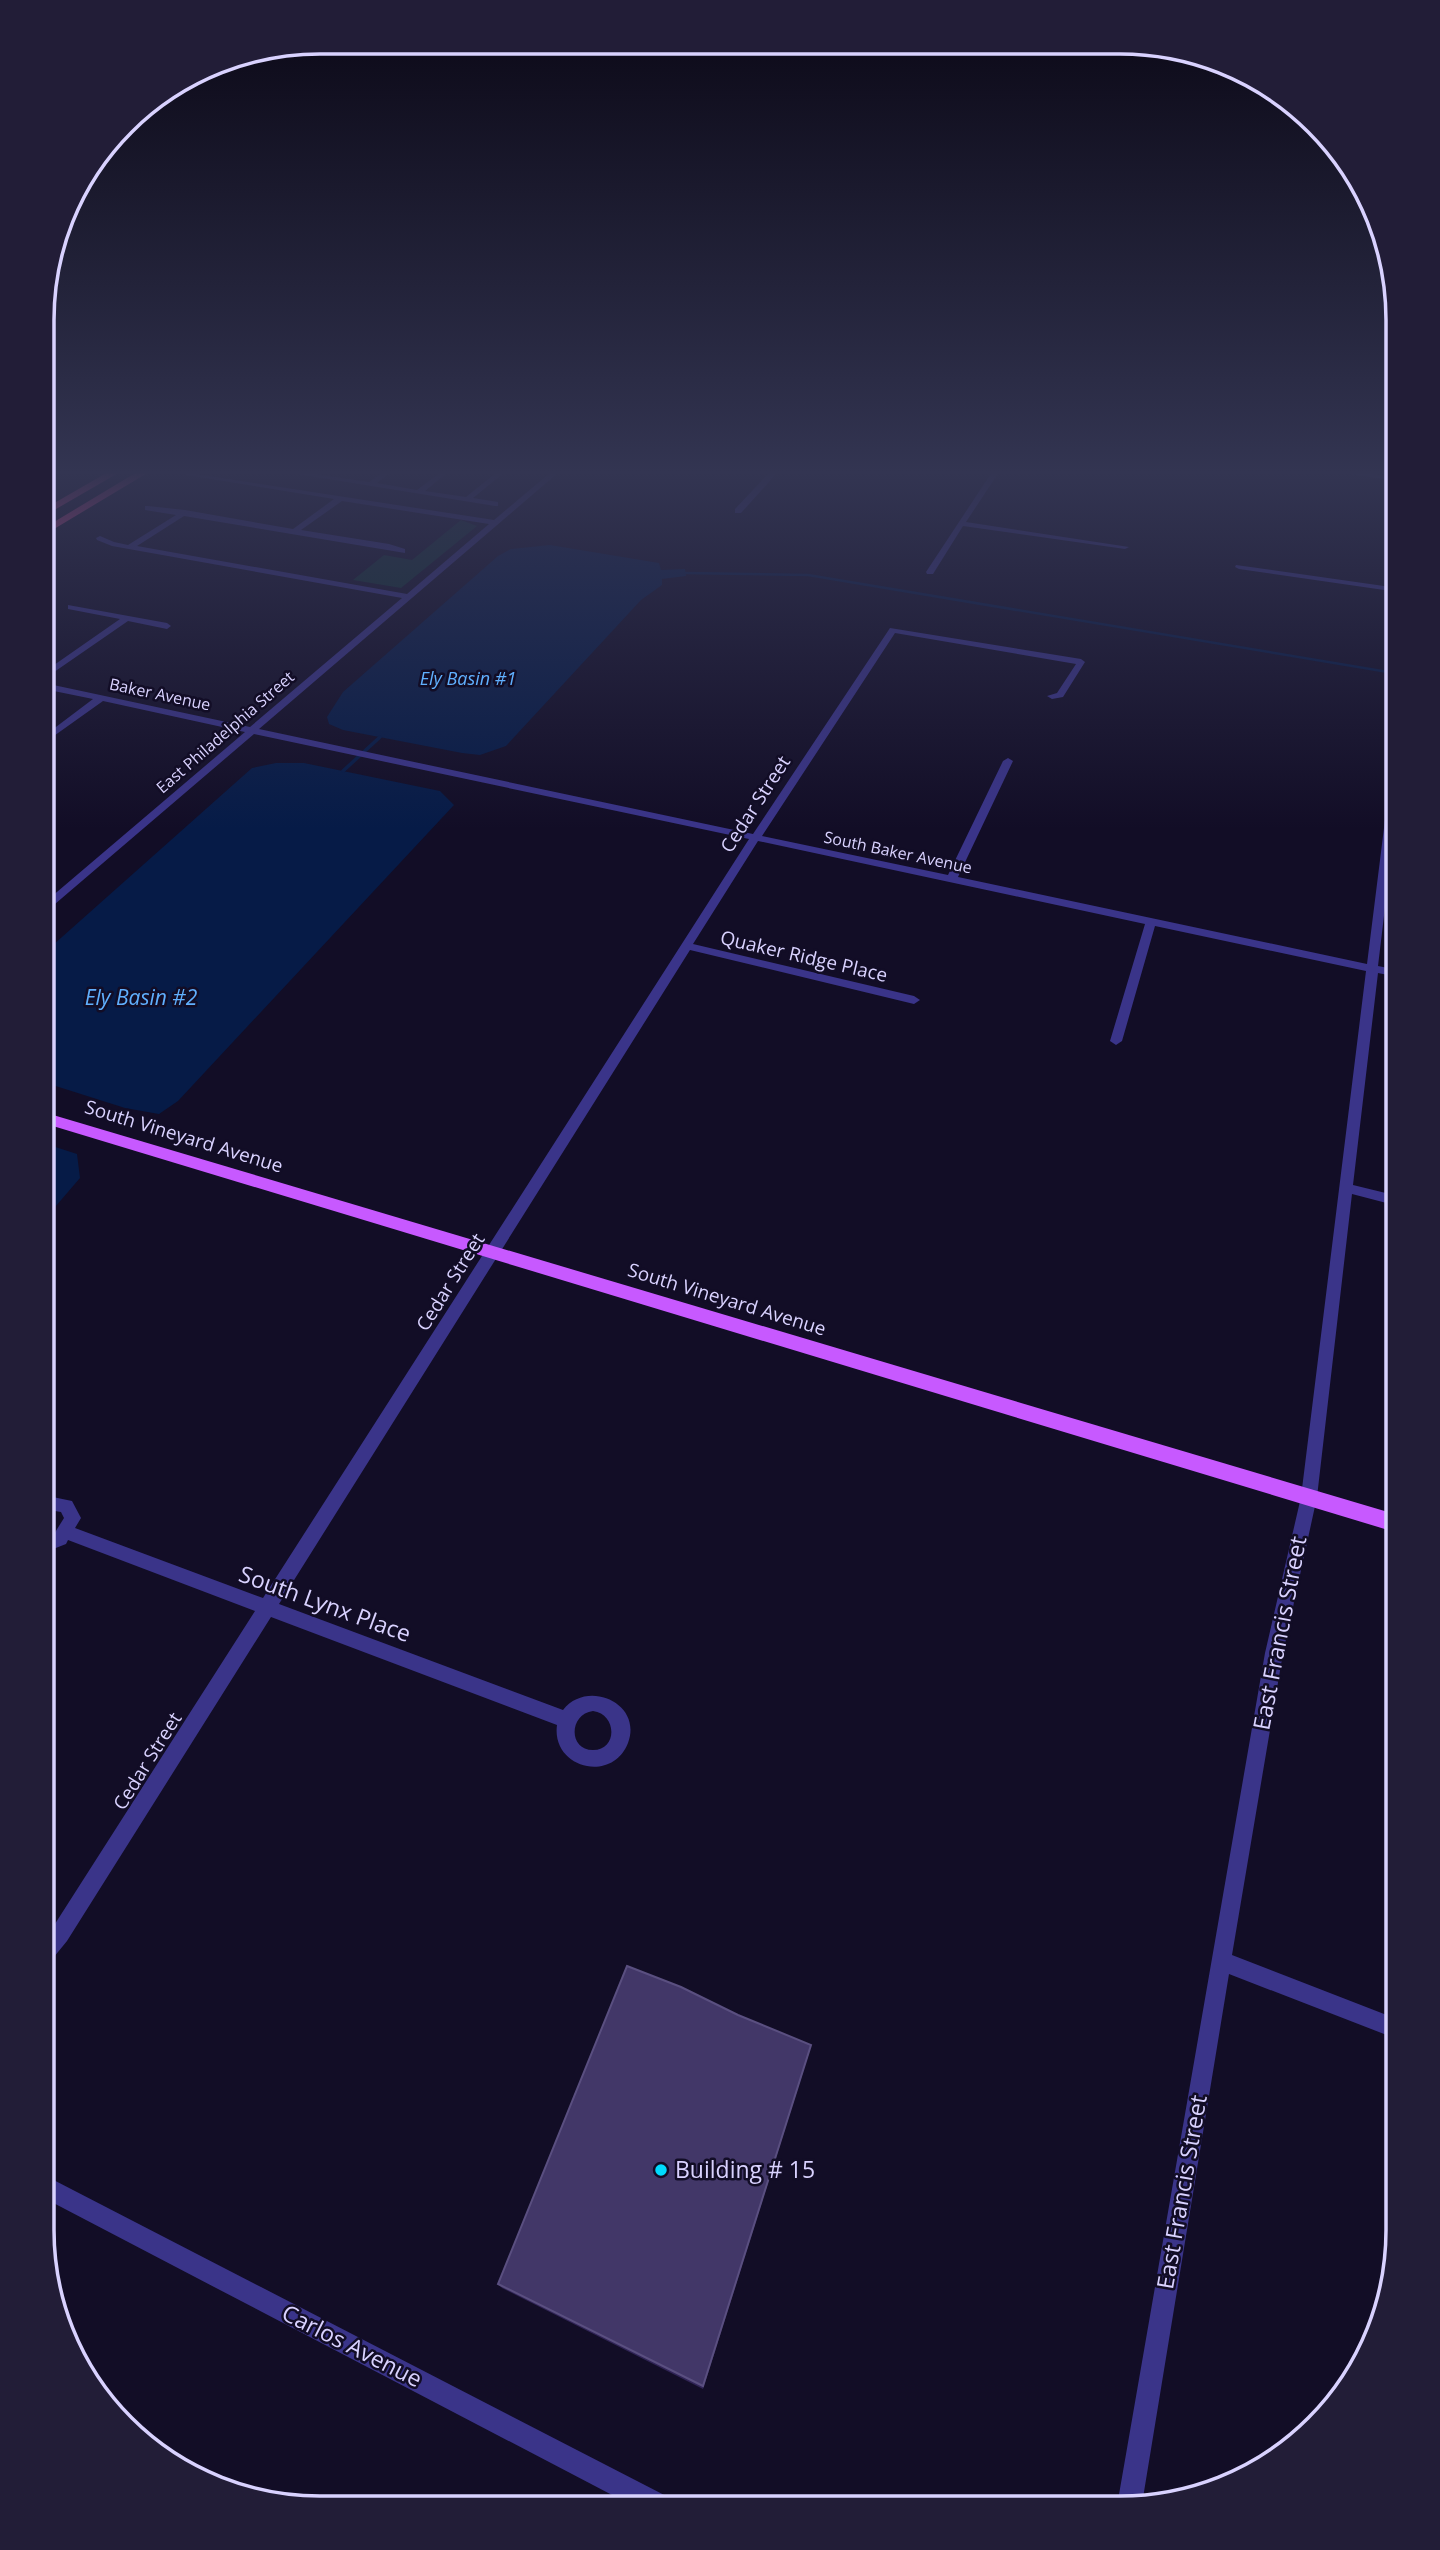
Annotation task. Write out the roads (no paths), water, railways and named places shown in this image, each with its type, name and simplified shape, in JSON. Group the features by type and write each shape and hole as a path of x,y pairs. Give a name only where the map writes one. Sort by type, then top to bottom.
{"main road":[{"name":"South Vineyard Avenue","path":"54,1121 1386,1520"}],"street":[{"path":"375,591 408,597"},
{"name":"East Philadelphia Street","path":"54,899 415,591"},
{"path":"71,607 167,626"},
{"path":"54,669 127,618"},
{"name":"Cedar Street","path":"54,1941 755,838 893,630 1081,662 1060,695 1052,696"},
{"name":"Baker Avenue","path":"54,688 393,758"},
{"path":"54,733 101,698"},
{"name":"South Baker Avenue","path":"393,758 950,880 1386,972"},
{"path":"950,880 1008,761"},
{"name":"East Francis Street","path":"1131,2495 1274,1653 1309,1497 1386,862"},
{"path":"1116,1041 1152,922"},
{"name":"Quaker Ridge Place","path":"687,946 914,1000"},
{"path":"1346,1188 1386,1198"},
{"path":"54,1503 70,1509 73,1518 66,1532 54,1543"},
{"name":"South Lynx Place","path":"66,1532 567,1720"},
{"path":"1222,1961 1386,2025"},
{"name":"Carlos Avenue","path":"54,2191 640,2496"}],"water":[{"name":"Ely Basin #1","path":"458,591 654,591 641,600 506,746 480,755 343,730 329,724 327,717 343,692"},
{"name":"Ely Basin #2","path":"276,763 304,763 440,791 454,805 178,1101 159,1114 125,1108 54,1085 54,944 252,768"},
{"path":"54,1147 77,1154 80,1178 54,1208"}],"waterway":[{"path":"904,591 1386,672"},
{"path":"343,771 380,737"}],"place":[{"name":"Building # 15","path":"661,2170"}]}
